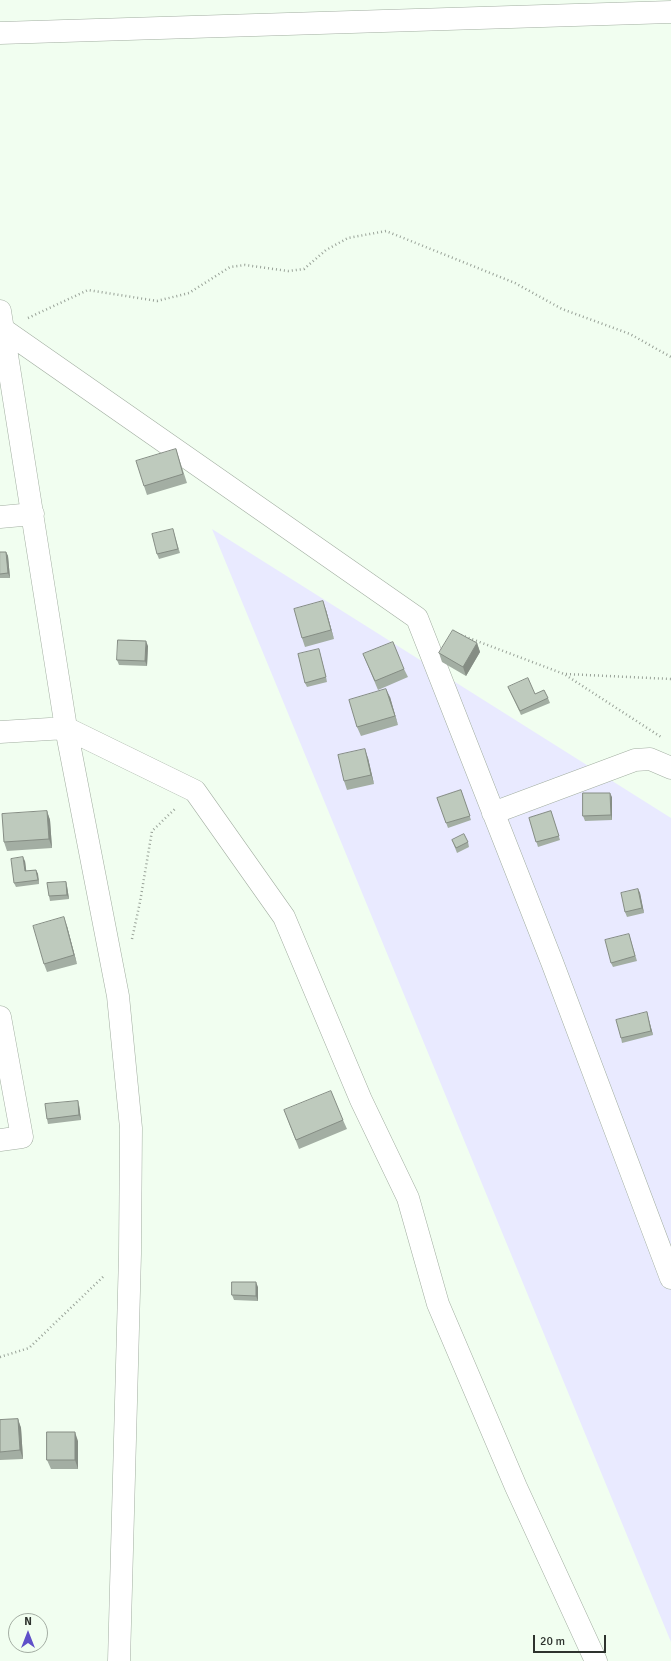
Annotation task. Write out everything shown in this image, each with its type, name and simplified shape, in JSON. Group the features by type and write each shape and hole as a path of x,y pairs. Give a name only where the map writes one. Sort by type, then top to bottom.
{"street":[{"path":"0,33 671,12"},
{"path":"2,321 66,728 118,996 131,1128 130,1254 119,1661"},
{"path":"2,321 417,618 555,969 671,1278"},
{"path":"0,517 33,514"},
{"path":"0,732 66,728 195,791 284,917 361,1100 408,1198 438,1304 516,1487 596,1661"},
{"path":"493,813 635,760 650,759 671,768"},
{"path":"0,1017 22,1137 0,1140"}],"path":[{"path":"2,321 88,290 157,301 190,293 230,267 245,265 288,271 304,269 326,250 348,238 386,231 515,283 562,309 630,334 671,357"},
{"path":"454,632 564,674 664,739"},
{"path":"564,674 671,679"},
{"path":"131,941 140,902 152,831 195,791"},
{"path":"0,1357 29,1348 108,1272 130,1254"}],"shaded area":[{"path":"212,529 671,818 671,1642"}],"building":[{"path":"176,449 183,474 144,486 136,461"},
{"path":"173,529 178,549 157,554 152,534"},
{"path":"0,552 6,552 8,573 0,574"},
{"path":"323,601 331,630 302,638 294,609"},
{"path":"453,630 477,643 463,667 439,653"},
{"path":"118,640 146,641 145,661 117,660"},
{"path":"393,642 404,669 375,681 363,654"},
{"path":"319,649 326,677 305,683 298,654"},
{"path":"528,678 535,694 544,690 548,698 520,711 508,687"},
{"path":"386,689 395,716 357,727 349,700"},
{"path":"365,749 371,775 344,781 338,755"},
{"path":"461,790 470,816 446,823 437,798"},
{"path":"583,793 610,793 611,815 583,816"},
{"path":"47,811 49,839 4,842 2,814"},
{"path":"551,811 559,836 536,842 529,818"},
{"path":"464,834 468,842 456,848 452,840"},
{"path":"23,857 25,871 36,870 38,880 14,883 11,859"},
{"path":"66,882 67,895 49,896 47,883"},
{"path":"638,889 642,908 625,912 621,893"},
{"path":"64,917 74,955 44,964 33,926"},
{"path":"629,934 635,956 611,963 605,940"},
{"path":"647,1012 651,1031 621,1038 616,1020"},
{"path":"331,1091 343,1120 296,1140 284,1110"},
{"path":"78,1101 79,1115 47,1119 45,1104"},
{"path":"232,1282 256,1282 256,1296 232,1295"},
{"path":"18,1419 20,1450 0,1452 0,1420"},
{"path":"47,1432 75,1432 75,1460 47,1460"}]}
